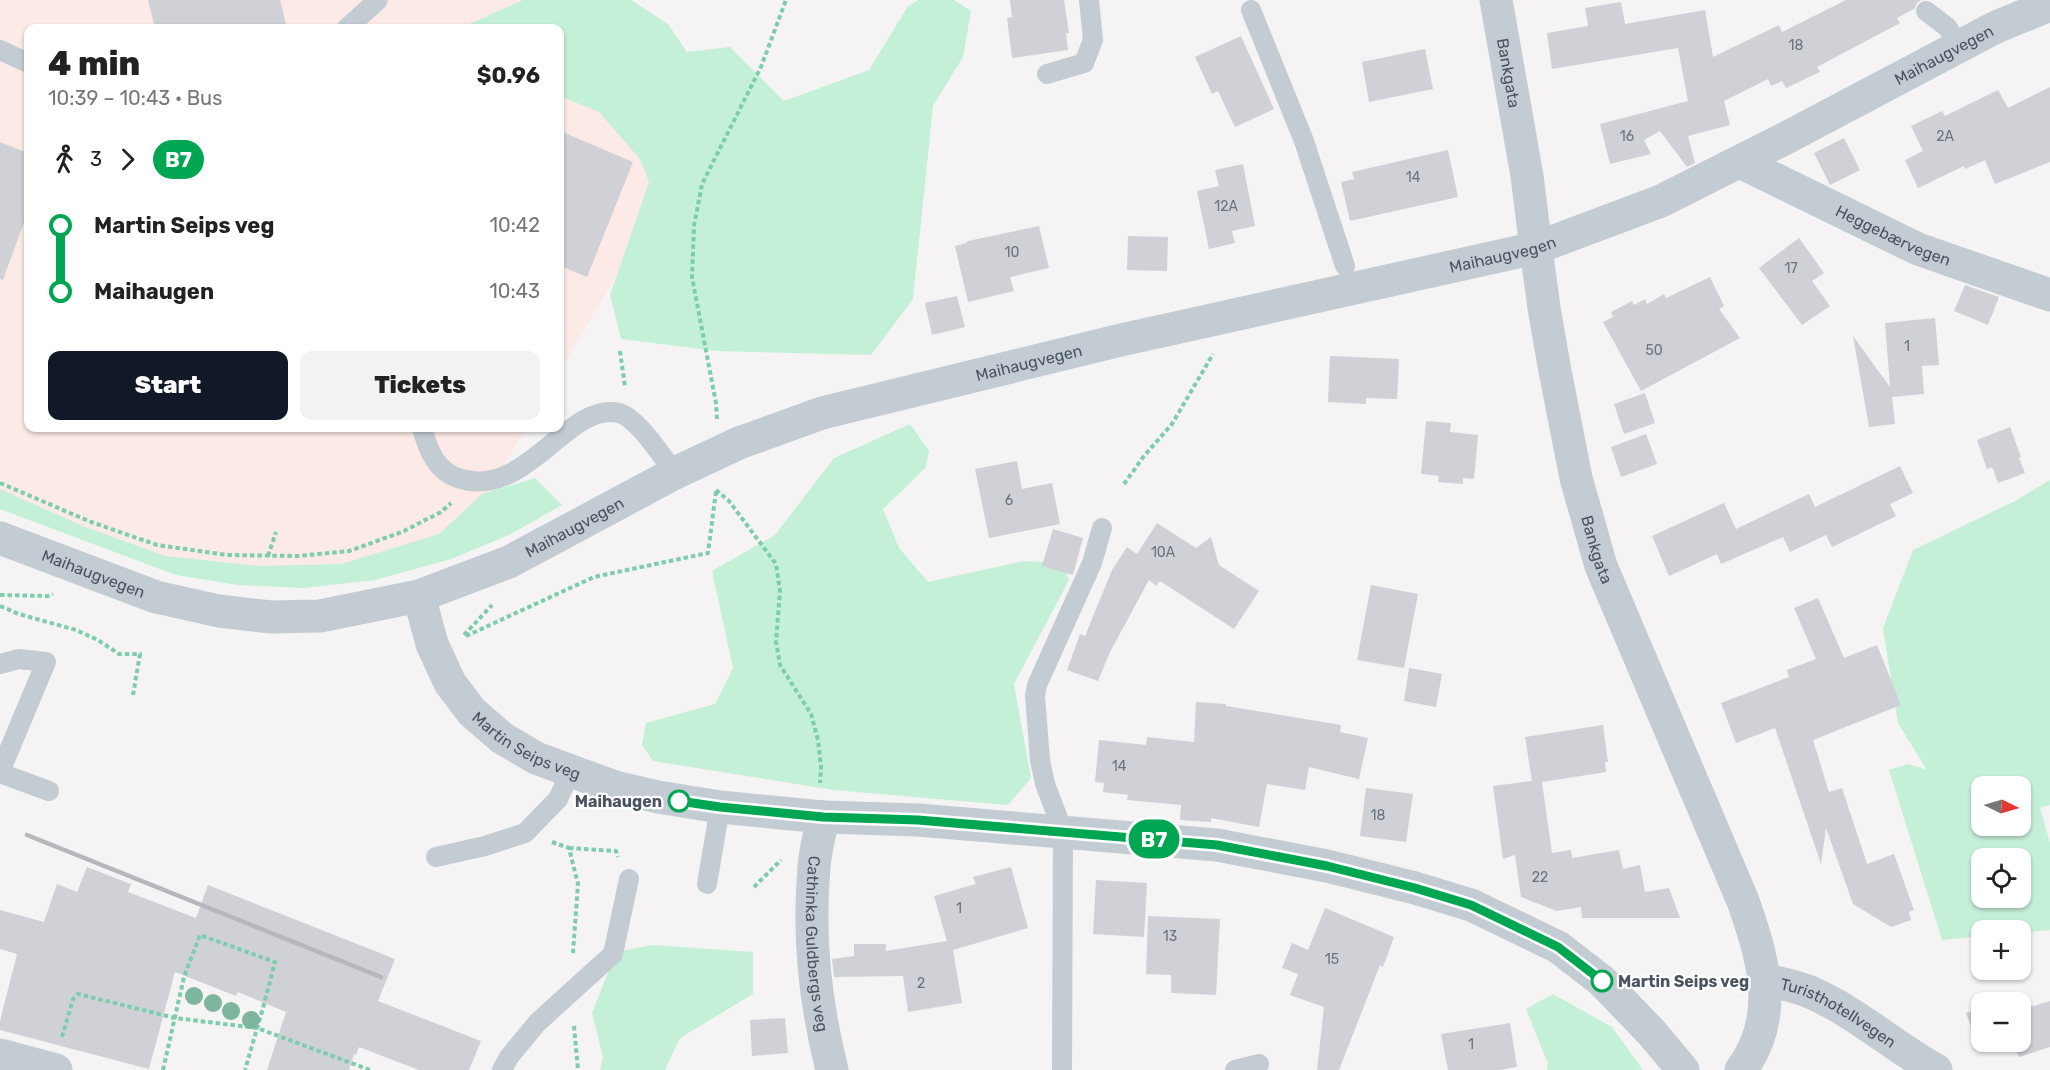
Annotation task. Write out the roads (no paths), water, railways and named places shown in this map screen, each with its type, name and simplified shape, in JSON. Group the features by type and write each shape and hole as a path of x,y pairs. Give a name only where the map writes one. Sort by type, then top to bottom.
{"street":[{"name":"Bankgata","path":"1496,0 1527,176 1544,308 1576,478 1601,566 1743,901 1756,939 1766,980 1765,1018 1751,1057 1741,1070"},
{"name":"Maihaugvegen","path":"0,538 156,597 219,611 271,617 320,616 419,596 509,562 675,473 739,443 822,413 1120,340 1536,248 1661,201 1740,162 1996,27 2050,4"},
{"name":"Heggebærvegen","path":"1740,162 1918,249 2050,295"},
{"name":"Martin Seips veg","path":"419,596 432,644 450,683 472,712 502,738 536,758 615,787 720,807 822,804 918,820 1217,845 1327,866 1415,888 1471,905 1558,947 1602,981 1652,1033 1683,1070"},
{"name":"Cathinka Guldbergs veg","path":"822,804 814,866 811,936 815,992 832,1070"},
{"name":"Turisthotellvegen","path":"1766,980 1799,988 1840,1007 1936,1070"},
{"path":"0,1055 55,1070"}],"lane":[{"path":"351,24 378,0"},
{"path":"1047,74 1084,63 1093,40 1089,0"},
{"path":"1251,10 1304,141 1345,266"},
{"path":"1926,10 1947,27 1960,46"},
{"path":"0,50 24,61"},
{"path":"423,432 427,450 437,464 452,477 473,483 504,476 523,468 581,421 597,413 616,413 628,417 675,473"},
{"path":"1062,1070 1063,831 1045,784 1040,760 1035,696 1037,685 1092,563 1102,528"},
{"path":"0,663 19,659 46,662 0,772 49,790"},
{"path":"436,857 485,846 525,833 558,799 571,771"},
{"path":"707,884 720,807"},
{"path":"502,1070 509,1057 537,1023 613,954 629,879"},
{"path":"1235,1070 1259,1064"}],"railway":[{"path":"27,835 381,977"}],"place":[{"name":"Maihaugen","path":"679,801"},
{"name":"Martin Seips veg","path":"1602,981"}]}
